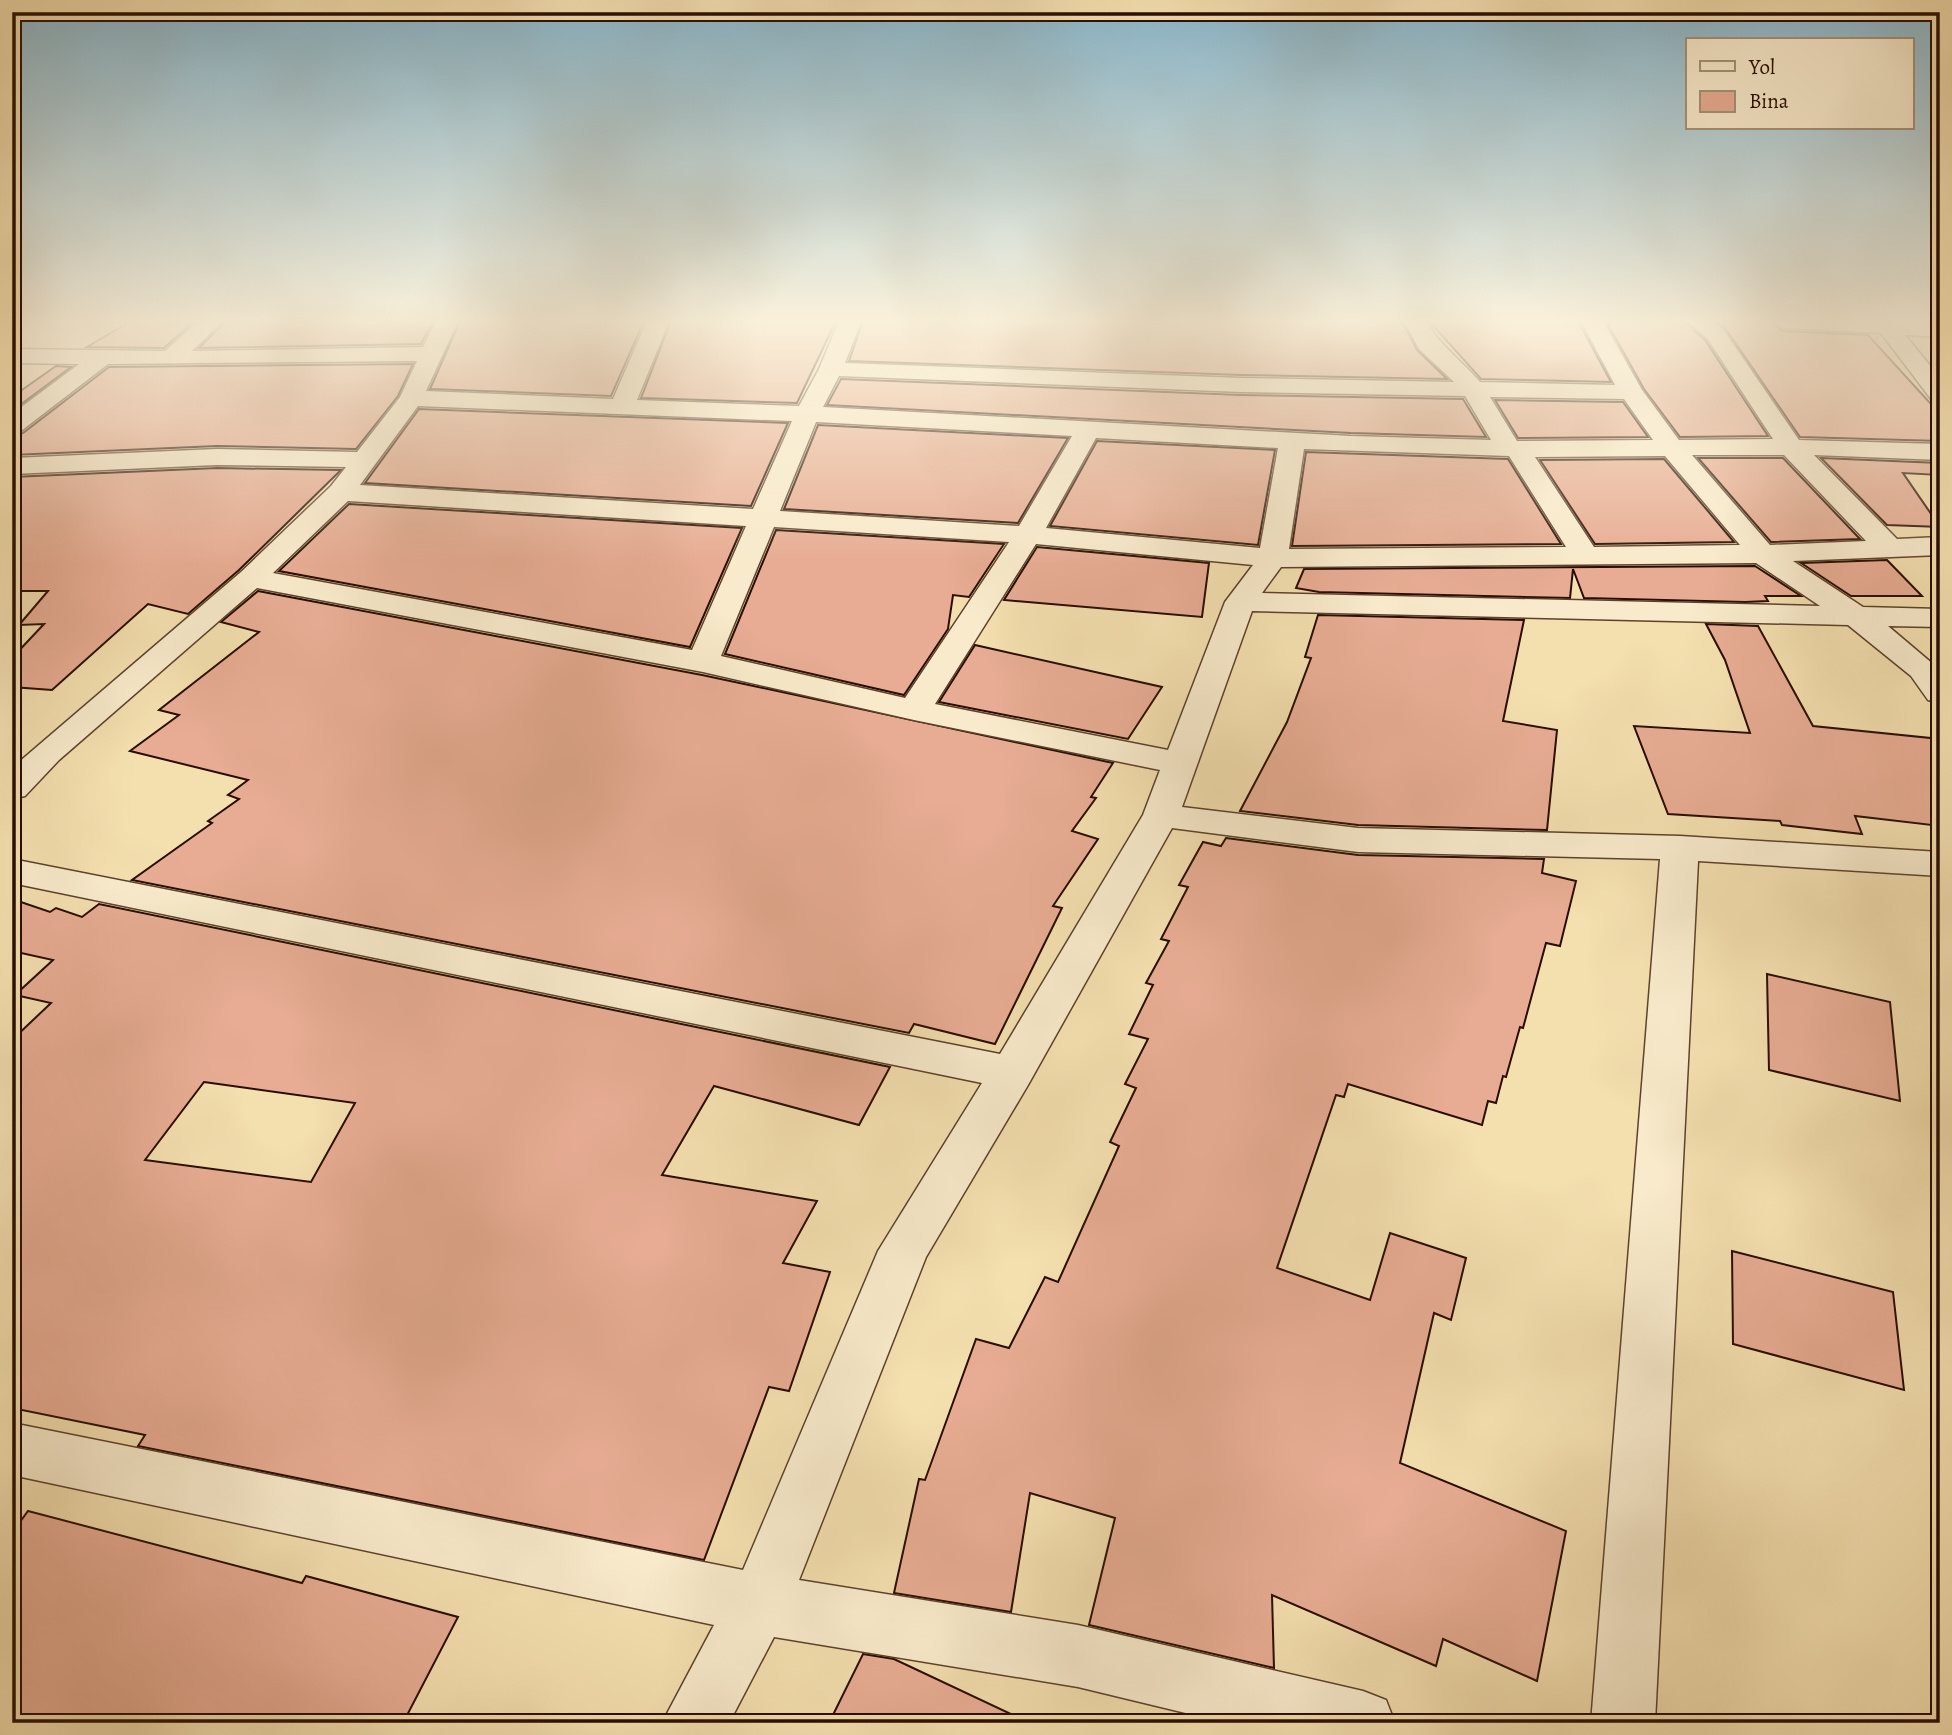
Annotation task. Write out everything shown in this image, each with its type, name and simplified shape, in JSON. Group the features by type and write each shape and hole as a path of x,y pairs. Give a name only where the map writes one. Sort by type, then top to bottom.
{"street":[{"path":"12,426 44,402"},
{"path":"12,788 47,753 251,578 341,492 408,402"},
{"path":"516,402 1089,428 1292,441 1513,449 1791,447 1940,452"},
{"path":"622,406 624,402"},
{"path":"703,662 813,402"},
{"path":"1482,402 1584,553"},
{"path":"1638,402 1672,447 1762,554 1856,616 1922,668 1940,693"},
{"path":"1761,402 1791,447 1889,548"},
{"path":"914,710 1028,535 1089,428"},
{"path":"694,1723 759,1604 902,1251 1012,1073 1161,815 1178,763 1240,602 1273,558 1292,441"},
{"path":"12,492 25,466 217,457 365,460"},
{"path":"341,492 1028,535 1273,558 1584,553 1762,554 1940,546"},
{"path":"251,578 703,662 914,710 1178,763"},
{"path":"1240,602 1940,618"},
{"path":"12,747 47,753"},
{"path":"1161,815 1358,840 1680,848 1940,864"},
{"path":"1623,1723 1680,848"},
{"path":"12,871 1012,1073"},
{"path":"12,1449 759,1604 1078,1656 1363,1723"}],"building":[{"path":"12,402 24,402 12,411"},
{"path":"63,402 393,402 356,449 217,446 12,455 12,435 23,433"},
{"path":"829,402 1465,402 1486,437 1351,433 827,405"},
{"path":"1496,402 1623,402 1648,437 1518,438"},
{"path":"1654,402 1746,402 1768,436 1680,437"},
{"path":"1776,402 1929,402 1940,414 1940,441 1800,437"},
{"path":"419,409 788,423 751,506 365,483"},
{"path":"818,425 1068,438 1018,523 784,509"},
{"path":"1097,441 1275,450 1258,545 1050,526"},
{"path":"1306,452 1508,459 1561,544 1292,546"},
{"path":"1698,458 1783,458 1860,539 1771,542"},
{"path":"1821,458 1940,463 1940,475 1903,473 1940,527 1887,525"},
{"path":"1664,459 1734,542 1595,544 1540,460"},
{"path":"217,468 341,470 239,570 188,614 148,604 52,690 12,687 12,658 44,624 19,625 48,591 12,591 12,477"},
{"path":"349,504 742,528 690,647 279,571"},
{"path":"776,530 1004,544 969,597 953,595 948,629 904,695 725,654"},
{"path":"1037,547 1209,563 1202,617 1004,600"},
{"path":"1887,560 1922,596 1851,596 1801,563"},
{"path":"1755,566 1801,596 1765,596 1768,601 1745,602 1584,598 1573,569 1570,598 1319,592 1296,588 1304,569"},
{"path":"258,591 702,675 1113,763 1091,797 1096,798 1072,831 1098,839 1053,906 1062,908 995,1044 914,1024 909,1033 132,880 212,823 208,821 239,799 228,795 248,780 130,751 179,715 159,710 259,632 221,622"},
{"path":"1318,615 1524,620 1503,721 1557,730 1547,830 1358,825 1240,811 1287,722 1311,658 1305,657"},
{"path":"1706,624 1758,626 1813,726 1940,739 1940,826 1855,816 1862,834 1782,825 1780,821 1668,814 1634,726 1750,733 1725,660"},
{"path":"975,645 1162,687 1128,739 939,702"},
{"path":"1226,838 1358,855 1544,859 1542,873 1576,881 1560,946 1546,943 1523,1028 1520,1027 1506,1077 1503,1076 1496,1103 1488,1101 1482,1125 1348,1084 1344,1097 1336,1095 1277,1268 1370,1300 1390,1233 1466,1258 1451,1320 1434,1313 1400,1463 1566,1531 1537,1681 1443,1639 1436,1666 1272,1595 1274,1668 1089,1625 1115,1518 1030,1493 1011,1612 894,1593 919,1479 925,1480 976,1339 1009,1348 1045,1277 1058,1282 1119,1146 1110,1142 1136,1088 1125,1084 1148,1039 1129,1034 1153,985 1146,983 1169,941 1161,939 1188,887 1179,885 1203,842 1221,846"},
{"path":"12,899 50,912 56,908 82,917 99,904 890,1067 859,1125 714,1086 662,1175 817,1201 783,1263 830,1272 789,1391 769,1387 704,1560 138,1446 145,1435 12,1408 12,1040 51,1003 15,995 53,960 12,951","holes":["204,1082 355,1103 311,1182 145,1160"]},
{"path":"1767,974 1890,1002 1900,1101 1769,1070"},
{"path":"1732,1251 1893,1292 1904,1390 1733,1344"},
{"path":"28,1511 302,1583 306,1576 458,1617 403,1723 12,1723 12,1533"},
{"path":"863,1654 894,1659 1030,1723 829,1723"}]}
